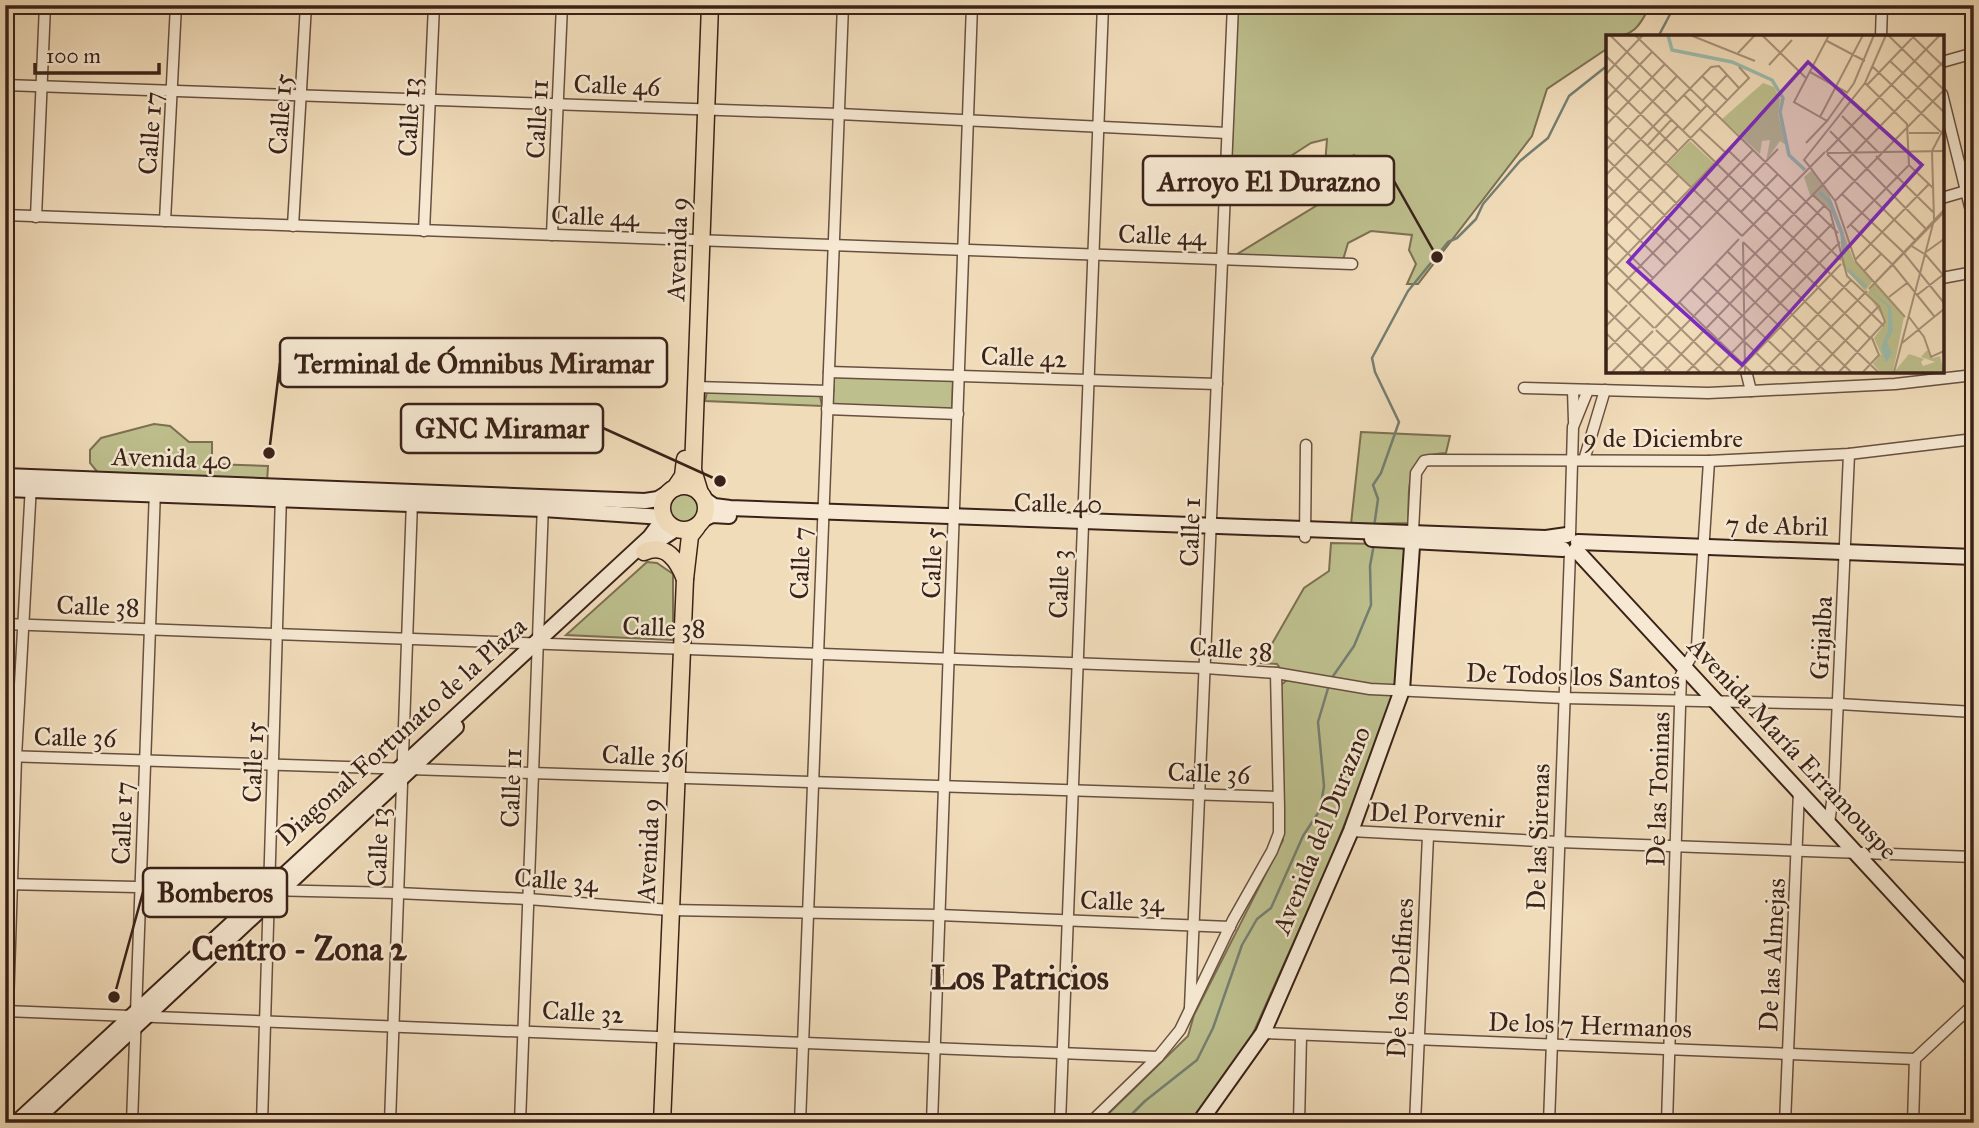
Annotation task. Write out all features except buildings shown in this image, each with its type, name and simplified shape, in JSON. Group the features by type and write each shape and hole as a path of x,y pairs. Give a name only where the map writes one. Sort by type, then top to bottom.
{"main road":[{"name":"Avenida 9","path":"701,5 702,109"},
{"name":"Avenida 9","path":"672,490 684,469 702,109 710,5"},
{"name":"Avenida 9","path":"697,241 693,476 702,496"},
{"name":"Avenida 40","path":"5,476 31,483 543,503 652,500 672,490"},
{"name":"Avenida 40","path":"5,489 31,483"},
{"path":"689,487 702,496 700,523 678,530 664,517 662,506 672,490 689,487"},
{"name":"Calle 40","path":"702,496 714,506 823,516"},
{"name":"Avenida 40","path":"543,503 664,517"},
{"name":"Calle 40","path":"700,523 712,515 823,516 1384,535"},
{"name":"Diagonal Fortunato de la Plaza","path":"539,644 650,537 664,517"},
{"name":"Avenida 9","path":"662,1123 685,579 690,536 700,523"},
{"name":"Avenida 9","path":"678,530 682,534 685,579"},
{"name":"Diagonal Fortunato de la Plaza","path":"16,1123 136,1017 539,644 660,537 678,530"},
{"name":"7 de Abril","path":"1384,535 1546,538 1571,544 1974,557"},
{"name":"Avenida del Durazno","path":"1199,1123 1263,1033 1352,831 1402,690 1413,536"},
{"name":"Avenida María Erramouspe","path":"1571,544 1974,981"},
{"path":"644,552 654,548 665,551 677,562 685,579"},
{"name":"Diagonal Fortunato de la Plaza","path":"32,1123 136,1017"}],"street":[{"path":"36,216 45,5"},
{"name":"Calle 17","path":"165,221 174,91 176,5"},
{"name":"Calle 15","path":"293,226 303,95 306,5"},
{"name":"Calle 13","path":"424,231 434,5"},
{"name":"Calle 11","path":"552,235 562,5"},
{"name":"Calle 7","path":"800,1123 843,5"},
{"name":"Calle 5","path":"932,1123 972,5"},
{"name":"Calle 3","path":"1060,1123 1103,5"},
{"name":"Calle 1","path":"1090,1123 1180,1031 1190,1008 1233,5"},
{"path":"1881,35 1882,5"},
{"path":"1944,61 1974,53"},
{"name":"Calle 46","path":"5,85 839,114 1227,133"},
{"path":"1946,125 1974,223"},
{"path":"1944,197 1966,191"},
{"name":"Calle 44","path":"5,215 1352,264"},
{"path":"1944,278 1974,272"},
{"name":"Calle 42","path":"829,372 1217,384"},
{"path":"1746,373 1751,391"},
{"path":"1524,388 1708,393 1895,384 1974,375"},
{"path":"696,387 828,391"},
{"path":"1573,390 1574,421"},
{"name":"De las Sirenas","path":"1549,1123 1574,421 1588,390"},
{"path":"1584,460 1605,390"},
{"path":"827,410 958,414"},
{"name":"9 de Diciembre","path":"1413,536 1416,473 1424,461 1709,461 1849,454 1974,439"},
{"path":"1304,532 1306,445"},
{"name":"Grijalba","path":"1829,823 1839,704 1849,454"},
{"name":"De las Toninas","path":"1667,1123 1678,845 1681,675 1697,646 1709,461"},
{"path":"5,1099 11,756 25,624 31,483"},
{"name":"Calle 17","path":"132,1123 155,488"},
{"name":"Calle 15","path":"262,1123 281,494"},
{"name":"Calle 13","path":"390,1123 406,637 415,498"},
{"name":"Calle 11","path":"520,1123 543,503"},
{"name":"Calle 38","path":"5,624 278,636 406,637 1077,662 1276,673 1338,684"},
{"path":"1190,1008 1279,833 1276,673"},
{"name":"De Todos los Santos","path":"1338,684 1370,690 1682,702 1839,704 1974,712"},
{"name":"Calle 36","path":"11,756 533,771 676,780 813,781 1278,797"},
{"name":"De las Almejas","path":"1785,1123 1799,849 1799,790"},
{"name":"Del Porvenir","path":"1352,831 1559,842 1974,856"},
{"name":"De los Delfines","path":"1415,1123 1428,836"},
{"name":"Calle 34","path":"9,884 397,893 528,898 670,910 939,915 1230,927"},
{"path":"1913,1123 1915,1059 1974,1004"},
{"name":"Calle 32","path":"7,1011 1063,1053 1160,1054"},
{"name":"De los 7 Hermanos","path":"1263,1033 1915,1059"},
{"path":"1299,1123 1301,1036"}],"green space":[{"path":"1238,5 1650,5 1635,29 1624,35 1606,35 1606,49 1547,89 1532,136 1418,284 1407,284 1416,264 1409,250 1412,235 1371,231 1348,243 1343,260 1234,256 1365,176 1363,165 1354,155 1333,168 1325,165 1327,139 1311,143 1283,161 1281,181 1274,185 1260,184 1241,190 1230,190"},
{"path":"834,376 953,380 952,411 832,407"},
{"path":"707,392 820,396 822,406 705,401"},
{"path":"154,424 170,426 189,442 212,442 212,464 268,466 267,483 99,474 90,463 90,450 101,438"},
{"path":"1361,432 1450,436 1446,453 1432,455 1415,467 1409,487 1408,523 1351,524"},
{"path":"683,494 694,498 698,509 694,520 683,524 672,520 668,509 672,498"},
{"path":"1331,543 1379,544 1407,549 1398,681 1330,861 1246,1049 1193,1123 1099,1123 1188,1036 1194,1015 1283,840 1280,686 1288,679 1277,664 1261,663 1304,588 1329,571"},
{"path":"647,562 657,563 673,574 673,640 566,635"}],"waterway":[{"path":"1659,35 1675,5"},
{"path":"1374,527 1378,499 1373,485 1381,473 1399,422 1375,372 1372,358 1408,291 1448,242 1457,238 1476,219 1483,204 1520,161 1548,138 1569,96 1606,67"},
{"path":"1331,679 1354,646 1371,605 1370,566 1374,544"},
{"path":"1123,1123 1145,1101 1197,1060 1213,1028 1242,945 1257,919 1271,908 1303,836 1320,810 1324,786 1318,722 1329,685"}],"place":[{"name":"Arroyo El Durazno","path":"1437,257"},
{"name":"Terminal de Ómnibus Miramar","path":"269,453"},
{"name":"GNC Miramar","path":"720,481"},
{"name":"Bomberos","path":"114,997"}],"district":[{"name":"Centro - Zona 2","path":"299,949"},
{"name":"Los Patricios","path":"1020,978"}]}
